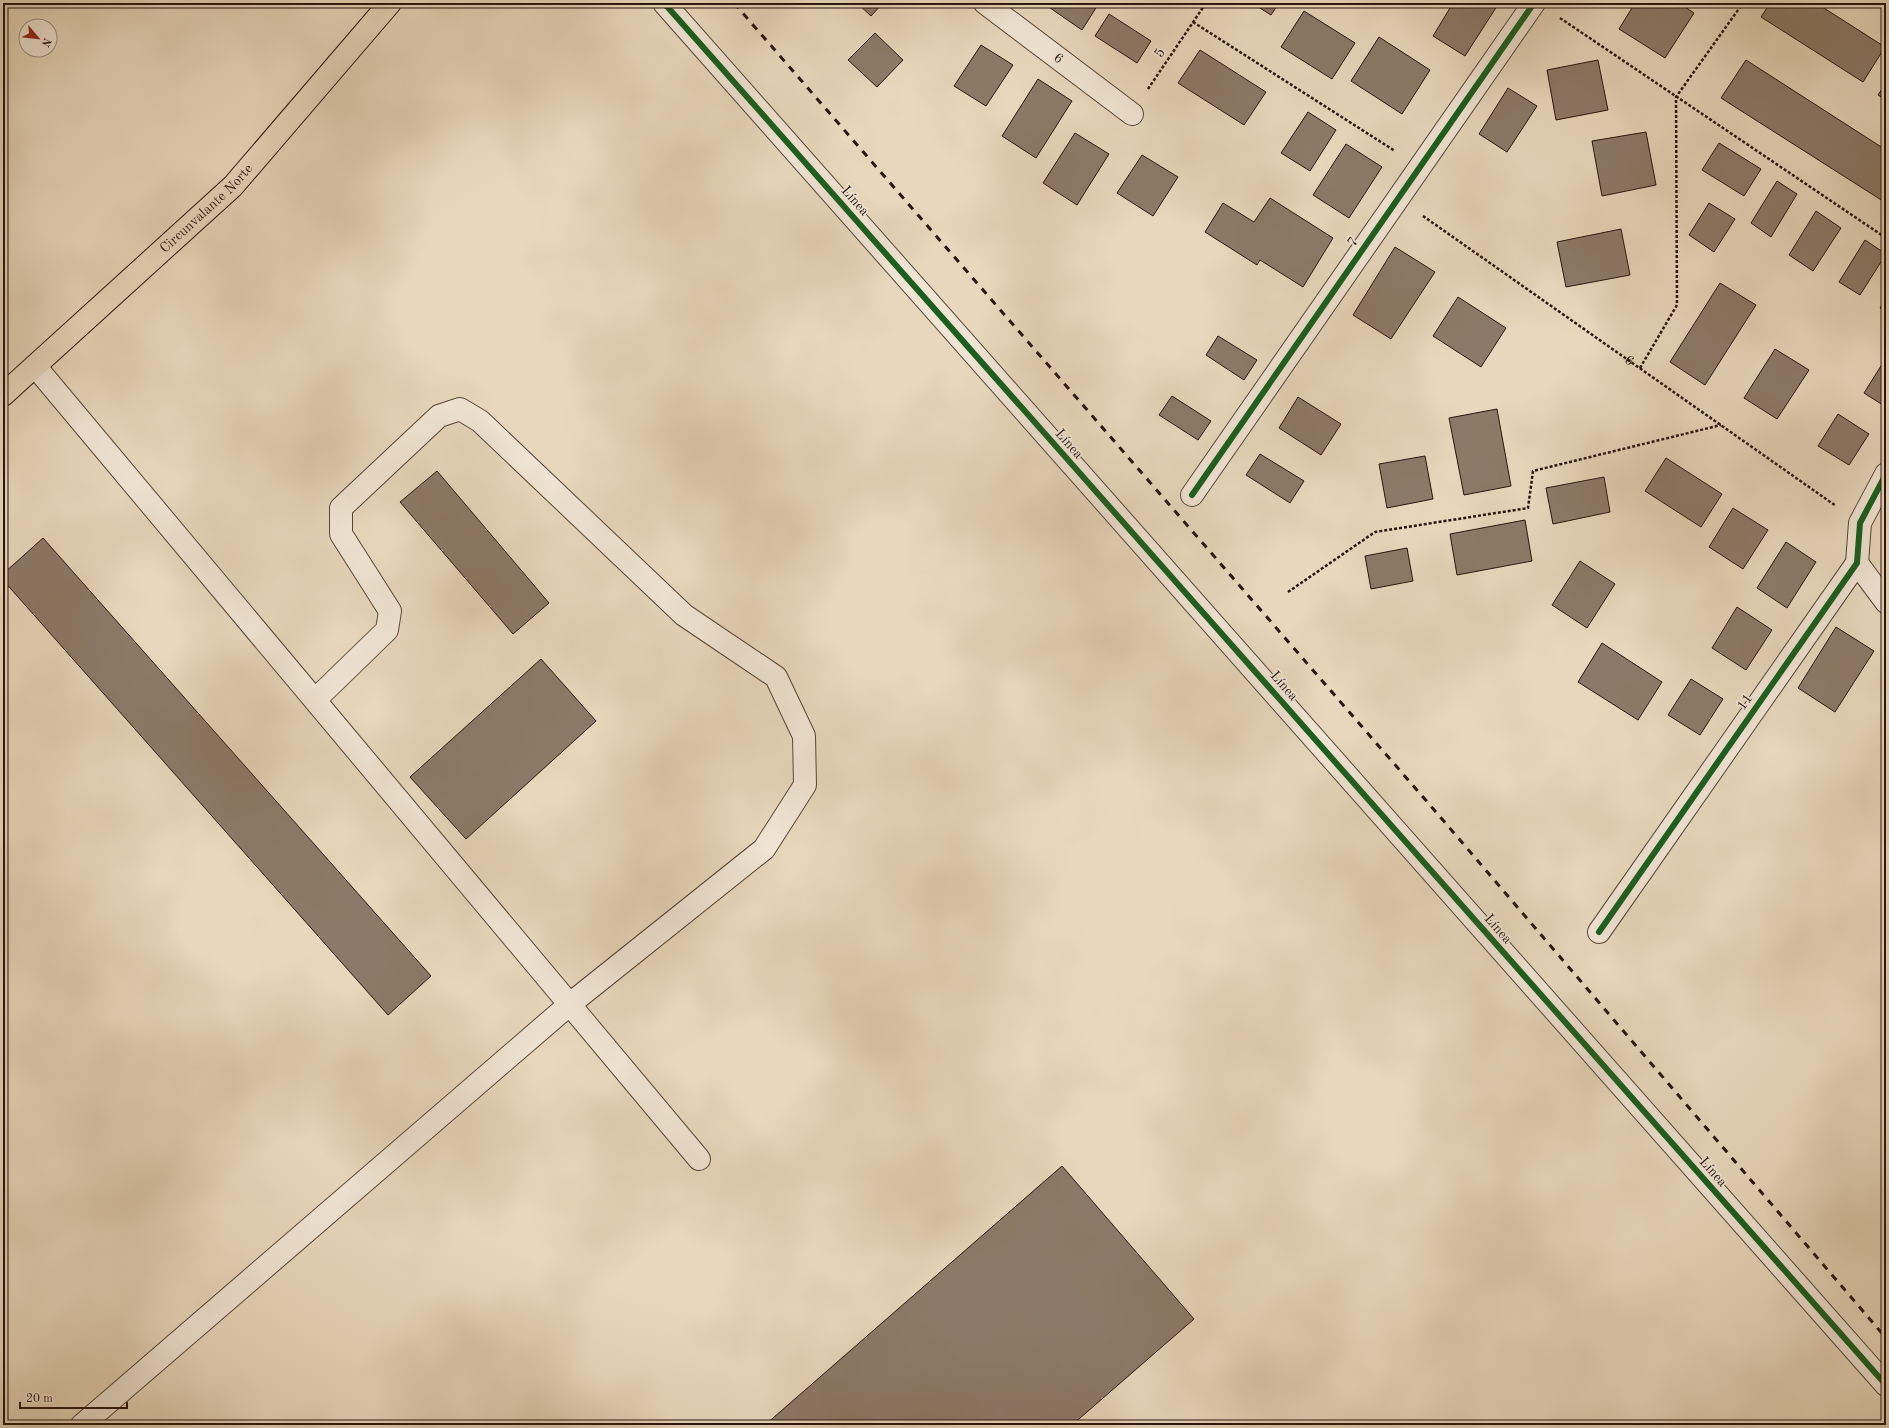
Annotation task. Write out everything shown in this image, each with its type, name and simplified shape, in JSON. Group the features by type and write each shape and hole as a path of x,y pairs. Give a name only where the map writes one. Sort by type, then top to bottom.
{"main road":[{"name":"Circunvalante Norte","path":"3,395 233,186 390,3"}],"street":[{"name":"Línea","path":"664,3 1886,1385"},
{"name":"6","path":"985,3 1132,114"},
{"name":"7","path":"1192,495 1534,3"},
{"path":"35,366 700,1159"},
{"path":"82,1425 570,1004 764,849 805,785 804,736 776,677 684,615 480,422 460,409 439,416 341,508 341,534 390,611 387,630 315,700"},
{"path":"1886,474 1860,523 1857,563 1886,602"},
{"name":"11","path":"1598,932 1857,563"}],"path":[{"path":"1640,368 1677,305 1676,97 1743,3"},
{"path":"1557,16 1886,238"},
{"path":"1193,22 1420,167"},
{"path":"1288,592 1376,532 1528,508 1533,471 1721,425"}],"building":[{"path":"857,3 883,3 871,16"},
{"path":"1043,3 1099,3 1082,30"},
{"path":"1252,3 1279,3 1271,15"},
{"path":"1453,3 1499,3 1465,56 1433,36"},
{"path":"1635,3 1679,3 1694,13 1665,58 1619,29"},
{"path":"1770,3 1816,3 1885,47 1863,82 1761,17"},
{"path":"1304,11 1355,43 1332,79 1281,47"},
{"path":"1109,14 1151,41 1137,63 1095,36"},
{"path":"875,33 903,60 877,87 848,60"},
{"path":"1379,37 1430,70 1402,114 1351,81"},
{"path":"981,45 1013,65 986,106 954,86"},
{"path":"1200,50 1266,92 1244,125 1178,83"},
{"path":"1598,60 1608,110 1556,120 1547,70"},
{"path":"1746,60 1886,150 1886,203 1721,98"},
{"path":"1038,79 1072,101 1036,158 1002,136"},
{"path":"1886,83 1886,100 1878,95"},
{"path":"1508,88 1537,106 1507,152 1479,134"},
{"path":"1308,112 1336,130 1310,171 1281,153"},
{"path":"1646,132 1656,185 1602,196 1592,141"},
{"path":"1075,133 1109,154 1077,205 1043,183"},
{"path":"1719,143 1761,169 1744,196 1702,170"},
{"path":"1346,144 1382,167 1349,218 1313,195"},
{"path":"1142,155 1178,177 1153,216 1117,193"},
{"path":"1777,181 1797,194 1771,237 1751,223"},
{"path":"1270,198 1333,238 1303,287 1260,260 1257,265 1205,232 1223,203 1254,222"},
{"path":"1709,203 1735,219 1714,252 1689,235"},
{"path":"1816,211 1841,228 1813,271 1789,255"},
{"path":"1621,229 1630,275 1566,287 1557,242"},
{"path":"1865,240 1886,254 1860,295 1839,282"},
{"path":"1395,247 1435,272 1391,339 1353,315"},
{"path":"1720,283 1756,305 1705,385 1670,362"},
{"path":"1458,297 1506,328 1481,367 1433,336"},
{"path":"1886,299 1886,311 1880,308"},
{"path":"1218,336 1257,360 1244,380 1206,355"},
{"path":"1775,349 1809,370 1777,419 1744,398"},
{"path":"1886,358 1886,407 1864,393"},
{"path":"1172,396 1211,421 1198,440 1159,415"},
{"path":"1298,397 1341,424 1321,455 1279,428"},
{"path":"1497,409 1511,486 1464,495 1449,418"},
{"path":"1838,414 1869,434 1849,465 1818,446"},
{"path":"1260,454 1304,481 1290,503 1246,475"},
{"path":"1425,456 1433,499 1387,508 1379,464"},
{"path":"1666,458 1722,494 1701,527 1645,491"},
{"path":"437,471 549,603 513,634 400,502"},
{"path":"1604,477 1610,512 1553,524 1546,488"},
{"path":"1733,508 1768,530 1743,569 1709,547"},
{"path":"1525,520 1532,561 1457,575 1450,534"},
{"path":"43,538 431,976 388,1015 3,580 3,574"},
{"path":"1786,542 1816,562 1787,608 1757,588"},
{"path":"1407,548 1413,581 1371,589 1365,556"},
{"path":"1580,561 1615,584 1587,628 1552,605"},
{"path":"1737,607 1772,630 1746,670 1712,648"},
{"path":"1836,627 1874,651 1835,712 1798,688"},
{"path":"1602,643 1662,682 1638,720 1578,682"},
{"path":"541,659 596,721 466,839 410,777"},
{"path":"1691,679 1723,699 1700,735 1668,715"},
{"path":"1062,1166 1194,1319 1072,1425 765,1425"}],"railway":[{"path":"734,3 1436,812 1886,1338"}],"cycle path":[{"path":"664,3 1886,1385"},
{"path":"1192,495 1534,3"},
{"path":"1599,932 1857,563 1860,523 1886,474"}]}
